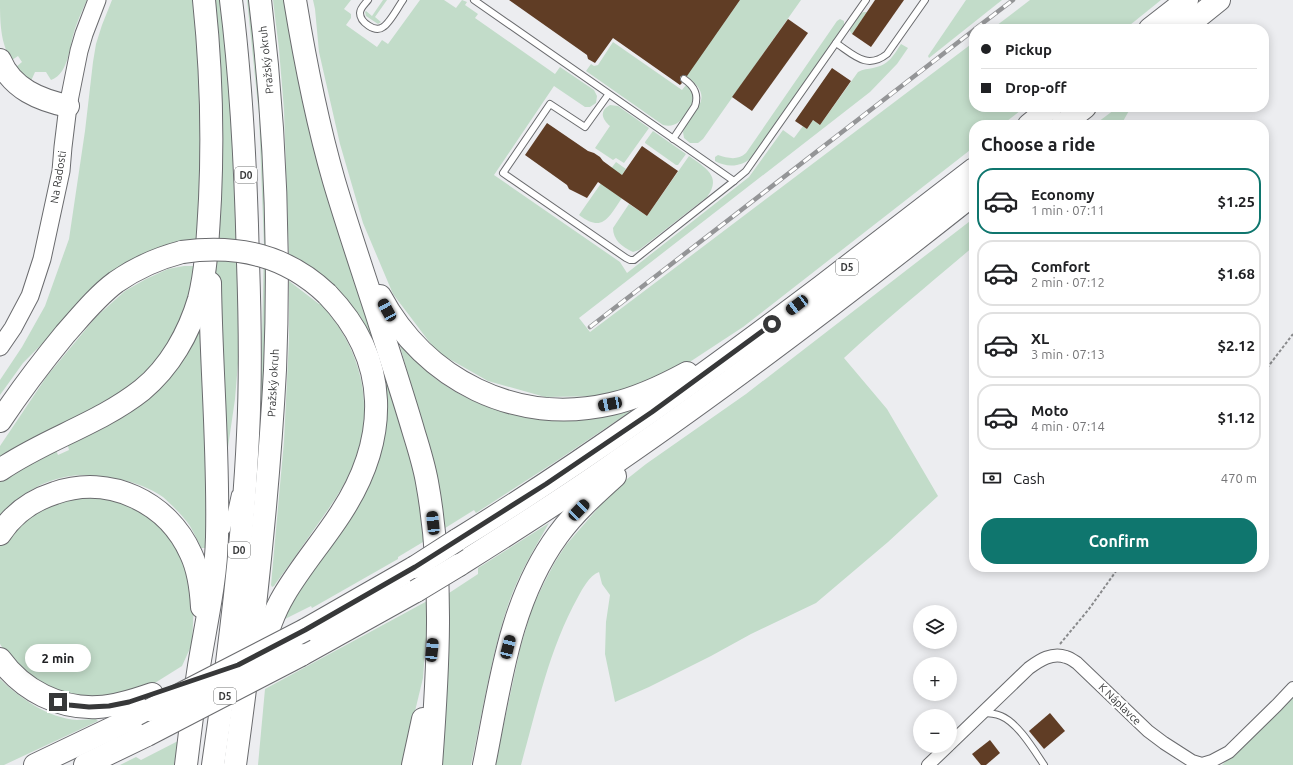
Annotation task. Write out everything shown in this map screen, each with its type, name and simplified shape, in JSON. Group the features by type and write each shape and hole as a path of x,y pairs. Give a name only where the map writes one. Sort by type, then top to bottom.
{"highway":[{"path":"186,765 199,666 213,588 217,538 209,223 212,160 211,106 204,0"},
{"name":"Pražský okruh","path":"213,765 232,616 244,492 248,434 250,350 246,185 241,90 231,0"},
{"name":"Pražský okruh","path":"235,765 258,586 267,490 275,368 276,241 274,152 269,84 260,0"},
{"path":"295,0 307,67 334,181 402,392 424,466 434,532 437,597 437,673 432,765"},
{"path":"1156,24 1186,0"},
{"path":"1189,24 1220,0"},
{"path":"0,60 16,84 25,90 47,100 68,106"},
{"path":"1035,120 1045,112"},
{"path":"1068,120 1079,112"},
{"path":"943,206 969,175"},
{"path":"943,206 969,196"},
{"name":"D5","path":"85,765 147,735 301,655 459,565 566,496 696,406 829,294 943,206"},
{"path":"347,220 376,290 394,320 412,343 433,363 457,380 483,394 512,403 535,408 559,410 596,407 624,401 674,380 760,333"},
{"path":"0,470 18,458 110,411 126,401 142,389 166,365 190,324 199,298 209,223"},
{"path":"0,421 49,354 96,300 116,282 153,262 182,252 218,249 258,254 299,272 336,303 358,335 368,359 376,399 376,424 374,437 368,461 349,500 292,582 273,616 242,712"},
{"name":"D5","path":"35,765 151,702 238,665 305,630 415,567 546,484 598,449 760,333 829,294"},
{"path":"484,765 502,671 510,639 521,604 540,562 559,534 591,499 696,406"},
{"path":"0,534 17,515 34,502 52,494 73,488 102,487 119,491 136,497 154,508 170,521 182,538 191,554 198,572 202,612 199,666"},
{"path":"413,765 419,741 427,690 437,597"},
{"path":"0,659 17,679 32,690 49,699 69,705 89,707 109,706 129,702 151,702"},
{"path":"94,765 147,735"}],"main road":[{"name":"Na Radosti","path":"0,347 13,328 30,296 42,259 61,171 68,106 79,51 97,0"}],"street":[{"name":"K Náplavce","path":"1054,656 1065,656 1077,663 1148,731 1192,761 1202,764 1212,762 1229,752 1277,706 1293,688"},
{"path":"957,737 1029,668 1042,659 1054,656"},
{"path":"928,765 941,753"}],"lane":[{"path":"368,0 360,11 360,15 364,22 372,28 377,29 382,28 386,24 403,0"},
{"path":"474,0 734,181"},
{"path":"608,94 585,127 550,104 503,173 630,260 634,260 746,171 866,0"},
{"path":"836,43 860,60 871,62 882,58 887,54 925,0"},
{"path":"673,139 695,106 696,102 696,94 693,87 684,79"},
{"path":"240,472 248,434"},
{"path":"225,534 236,488"},
{"path":"213,588 224,542"},
{"path":"981,713 1002,716 1014,725 1044,765"}],"path":[{"path":"1269,365 1293,334"},
{"path":"1054,656 1060,644 1089,609 1115,572"}],"green space":[{"path":"0,0 87,0 76,26 65,65 57,76 51,80 46,72 35,72 31,81 24,77 16,67 22,62 18,56 12,60 5,47 0,15"},
{"path":"112,0 195,0 204,106 200,238 177,243 59,327 23,363 0,395 0,380 22,347 45,306 69,239 96,44"},
{"path":"211,0 223,0 238,188 239,351 235,399 226,461 214,304 215,268"},
{"path":"247,0 252,0 263,115 269,300 260,472 243,601 261,384 264,246 259,115"},
{"path":"273,0 288,0 401,400 428,539 398,557 398,559 312,608 311,606 281,621 370,471 370,349 289,258 284,110"},
{"path":"313,0 351,0 344,9 351,14 351,18 346,25 377,47 382,40 388,44 420,0 444,0 456,8 462,0 467,2 465,5 478,14 475,18 555,74 560,67 594,90 597,96 596,103 590,107 585,107 554,86 494,175 620,262 627,273 749,177 783,130 794,138 803,126 807,129 813,120 820,125 858,72 883,65 893,56 901,44 908,48 897,64 870,92 579,318 590,332 969,46 969,112 1019,112 1008,120 969,120 969,151 743,327 676,371 607,396 545,397 488,381 437,352 393,294 363,223 340,144 319,52"},
{"path":"383,0 387,0 375,17 381,22 378,24 366,16 365,12 366,11 372,16"},
{"path":"740,0 801,0 703,139 698,143 690,143 684,138 683,132 700,104 701,97 700,91 695,84 686,76"},
{"path":"966,0 1002,0 972,24 969,24 969,26 929,58 928,56"},
{"path":"1030,0 1161,0 1131,24 999,24"},
{"path":"867,12 852,34 850,28 861,13"},
{"path":"840,19 844,21 844,25 752,157 739,165 724,165 715,161 715,157 718,155 736,158 743,156 746,153 837,21"},
{"path":"613,42 682,90 686,85 692,91 693,102 687,113 679,122 670,126 663,125 586,71 591,64 594,66 598,65"},
{"path":"610,105 618,106 649,128 624,163 616,158 613,160 595,148 610,126 605,121 603,112"},
{"path":"1111,112 1128,112 1124,120 1101,120"},
{"path":"653,131 686,154 678,165 645,143"},
{"path":"689,156 706,168 710,173 713,183 707,197 639,250 633,252 625,248 616,240 613,228 629,204 647,216"},
{"path":"616,162 626,169 619,179 607,174"},
{"path":"604,179 607,188 622,198 609,217 599,223 594,223 579,215"},
{"path":"969,222 969,250 892,315 844,358 887,409 938,496 888,542 816,603 751,634 649,687 615,702 605,654 606,622 610,595 602,584 599,572 595,574 589,579 582,590 559,637 538,701 521,765 495,765 520,649 532,608 555,562 566,545 622,483 646,464 746,394"},
{"path":"184,266 198,266 176,340 129,391 0,463 0,446 47,376 96,317 125,291 168,269"},
{"path":"289,281 319,304 320,303 334,320 345,338 354,357 360,377 364,397 364,418 361,439 355,460 342,487 332,504 272,587 284,441 289,340"},
{"path":"199,324 203,325 206,418 207,548 201,548 190,526 163,497 136,484 124,480 101,476 69,476 40,485 26,493 0,515 0,480 55,448 58,455 69,450 67,442 106,423"},
{"path":"400,346 431,375 451,389 485,406 503,412 558,421 590,419 631,411 476,513 474,510 442,530 432,459"},
{"path":"118,495 177,539 194,602 192,644 182,666 150,686 95,700 48,688 14,665 0,644 0,546 7,534 60,496"},
{"path":"549,523 532,552 509,602 492,662 471,765 438,765 446,595 478,574 478,568"},
{"path":"429,600 423,678 402,765 258,765 265,689"},
{"path":"0,679 16,693 45,711 66,718 77,720 96,719 98,721 4,765 0,765"},
{"path":"1293,695 1293,765 1222,765"},
{"path":"178,741 174,765 120,765 136,757 141,760"}],"building":[{"path":"509,0 740,0 687,76 683,75 680,77 682,83 680,85 613,38 595,63 588,59 587,55"},
{"path":"875,0 904,0 871,47 852,34"},
{"path":"788,19 808,33 752,111 732,97"},
{"path":"832,68 851,81 820,125 813,120 807,129 795,121"},
{"path":"547,123 588,151 600,157 622,175 642,146 678,171 647,216 598,182 587,198 569,189 567,185 525,155"},
{"path":"1050,713 1065,731 1044,749 1029,731"},
{"path":"990,740 1000,753 986,765 981,765 972,754"}],"railway":[{"path":"982,24 1013,0"},
{"path":"590,327 969,34"}],"route":[{"path":"58,702 69,705 98,707 129,702 238,665 305,630 415,567 546,484 652,412 772,324"}]}
